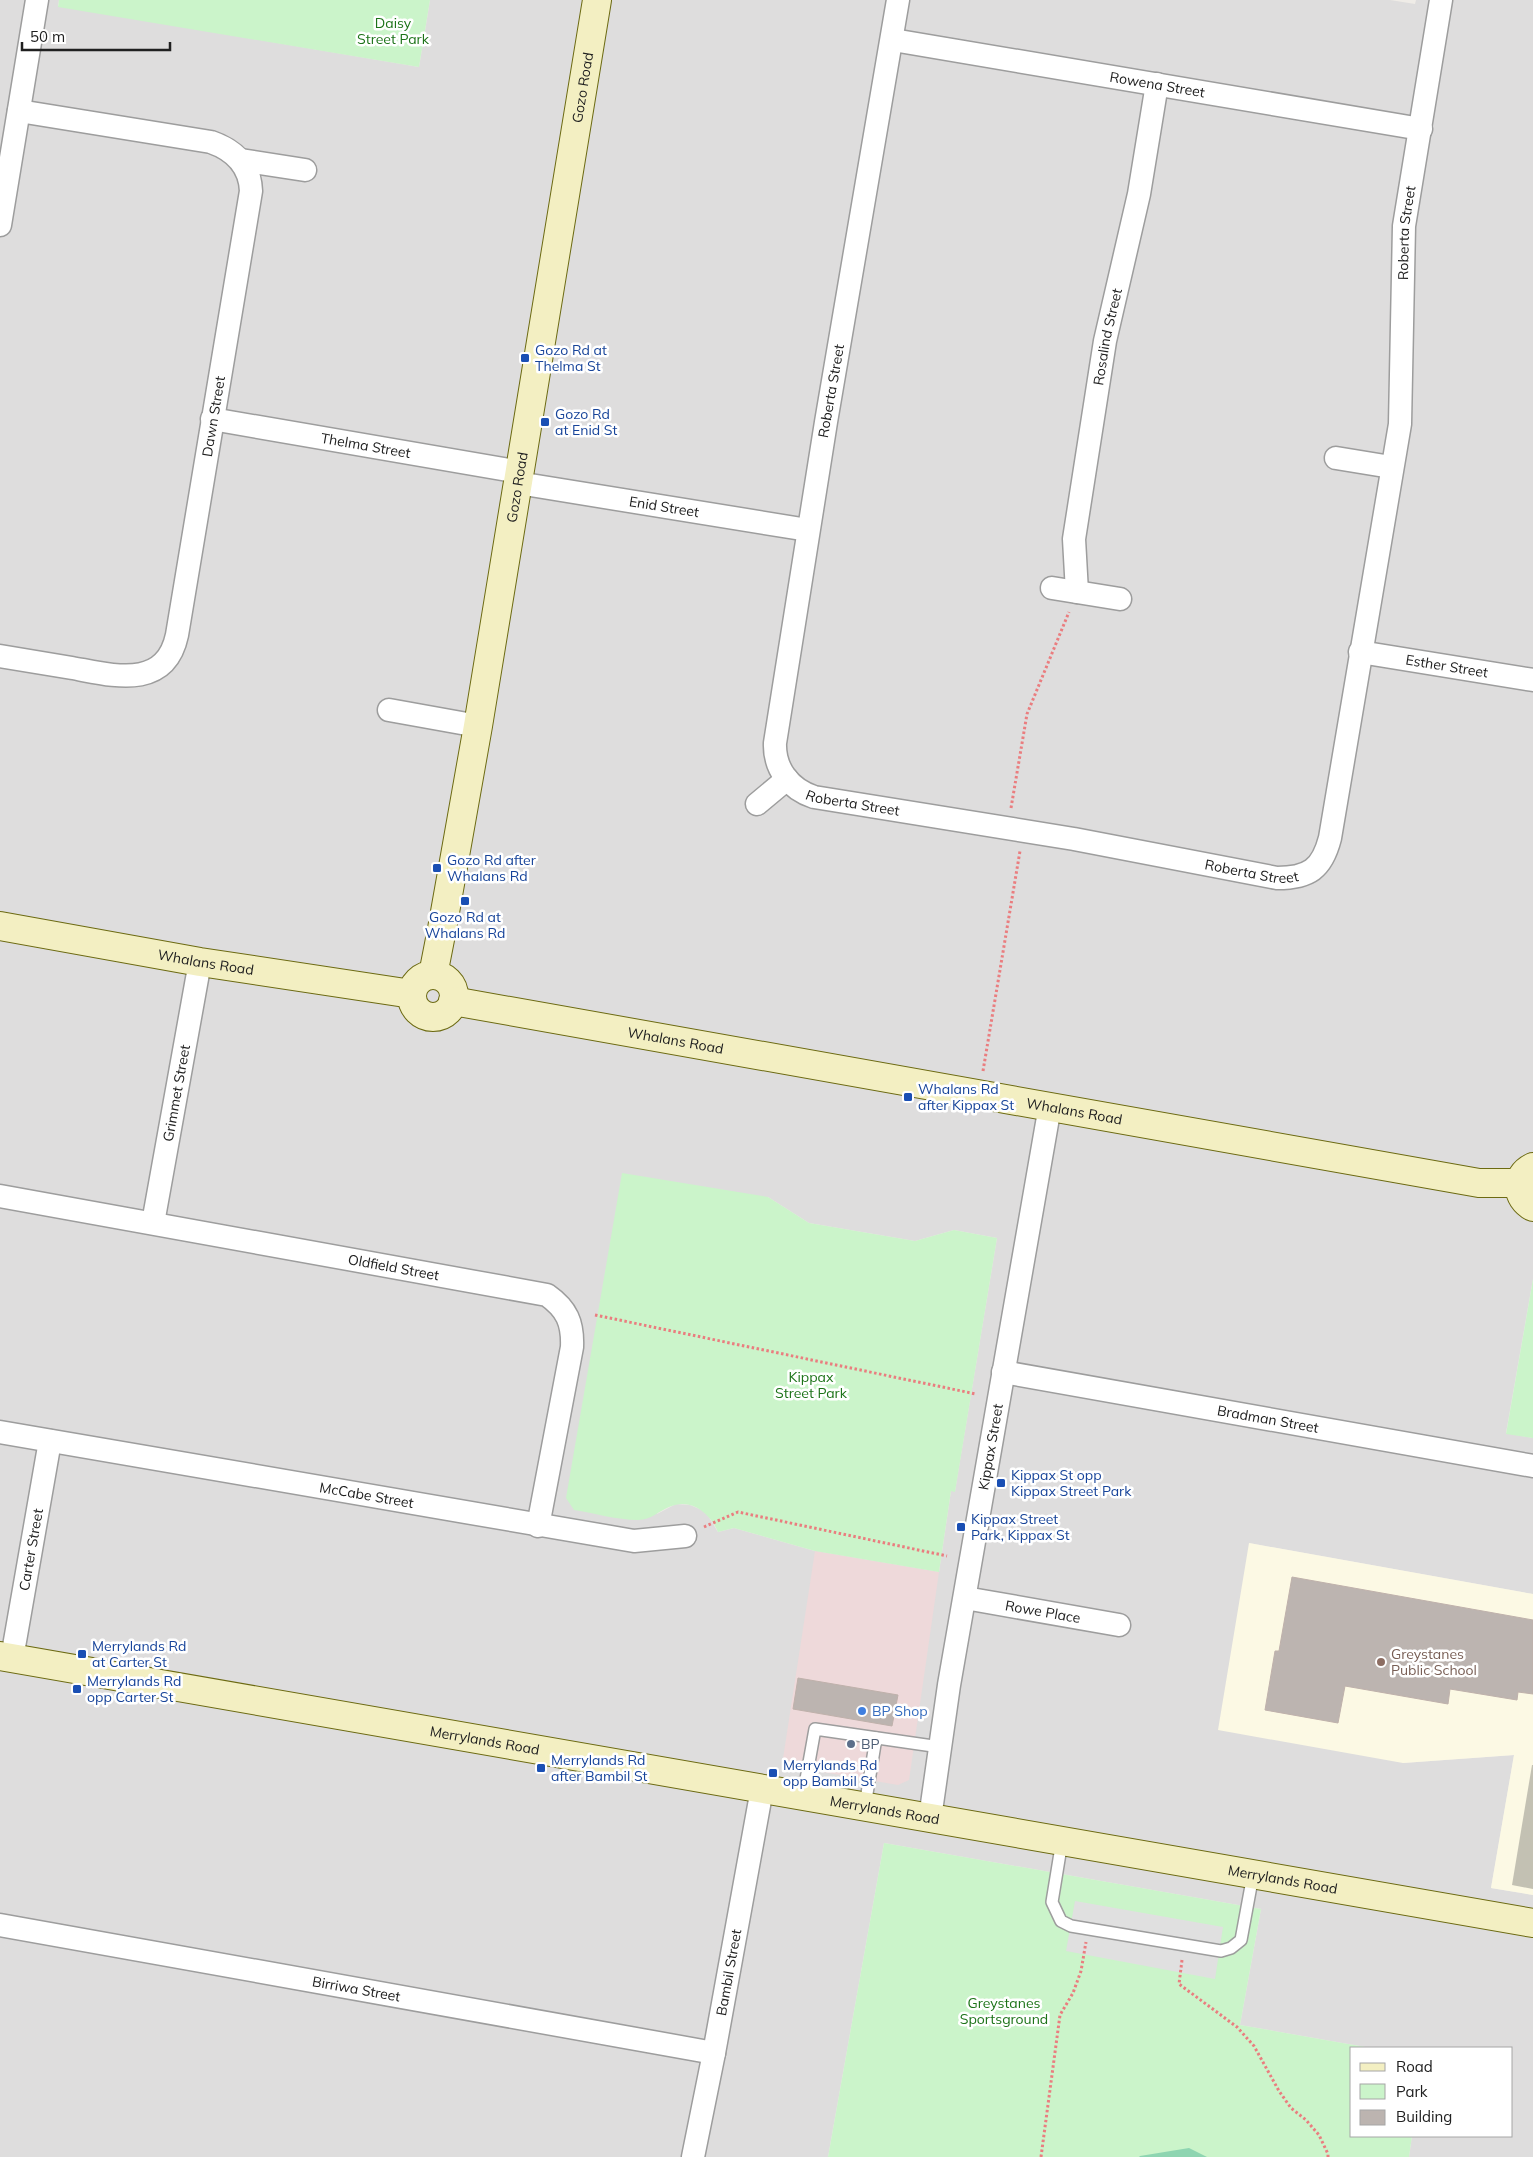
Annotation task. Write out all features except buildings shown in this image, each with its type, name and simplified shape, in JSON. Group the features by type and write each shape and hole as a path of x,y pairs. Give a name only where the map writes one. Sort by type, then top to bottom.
{"street":[{"path":"0,225 37,0"},
{"name":"Gozo Road","path":"433,975 478,726 597,0"},
{"name":"Roberta Street","path":"898,0 893,40 808,530 775,743 778,765 787,779 799,790 814,797 1074,839 1277,878 1300,876 1316,868 1322,860 1330,838 1401,414 1404,226 1441,0"},
{"name":"Rowena Street","path":"893,40 1420,129"},
{"name":"Rosalind Street","path":"1077,592 1074,539 1105,341 1139,194 1157,84"},
{"path":"19,111 211,142 223,146 241,160 305,170"},
{"name":"Dawn Street","path":"0,656 120,676 141,674 163,676 177,635 251,191 247,172 241,160"},
{"name":"Thelma Street","path":"212,419 519,477"},
{"path":"1336,458 1391,467"},
{"name":"Enid Street","path":"519,477 808,530"},
{"path":"1052,588 1120,599"},
{"name":"Esther Street","path":"1360,652 1533,680"},
{"path":"389,710 478,726"},
{"path":"757,804 787,779"},
{"name":"Whalans Road","path":"0,926 200,962 412,994"},
{"name":"Grimmet Street","path":"153,1223 200,962"},
{"path":"433,975 442,977 450,984 453,1001 448,1010 442,1014 428,1016 417,1010 412,994 417,981 425,976 433,975"},
{"name":"Whalans Road","path":"453,1001 1479,1183 1526,1175"},
{"name":"Kippax Street","path":"930,1818 940,1746 1003,1372 1050,1106"},
{"path":"1526,1175 1520,1194 1523,1200 1533,1207"},
{"name":"Oldfield Street","path":"0,1196 535,1292 557,1302 563,1308 571,1324 572,1347 538,1526"},
{"name":"Bradman Street","path":"1003,1372 1533,1466"},
{"path":"0,1432 50,1441"},
{"name":"McCabe Street","path":"50,1441 634,1541 685,1536"},
{"name":"Carter Street","path":"6,1657 50,1441"},
{"name":"Rowe Place","path":"965,1598 1119,1625"},
{"name":"Merrylands Road","path":"6,1657 1533,1923"},
{"name":"Bambil Street","path":"693,2157 762,1789"},
{"name":"Birriwa Street","path":"0,1925 714,2053"}],"lane":[{"path":"803,1796 814,1729 940,1746"},
{"path":"866,1806 876,1738"},
{"path":"1062,1841 1052,1902 1061,1921 1071,1926 1221,1951 1231,1948 1241,1940 1253,1875"}],"path":[{"path":"595,1315 976,1394"},
{"path":"685,1536 738,1512 947,1556"},
{"path":"1041,2157 1060,2015 1073,1992 1081,1971 1088,1929"},
{"path":"1184,1944 1179,1984 1237,2028 1254,2046 1278,2091 1291,2108 1306,2120 1319,2135 1328,2157"}],"shaded area":[{"path":"0,0 59,0 58,6 419,67 430,0 1390,0 1415,4 1416,0 1533,0 1533,1279 1506,1433 1533,1438 1533,1594 1249,1543 1403,1763 1514,1755 1491,1888 1533,1895 1533,2157 1409,2157 1412,2137 1513,2137 1513,2047 1365,2047 1240,2025 1261,1909 884,1843 828,2157 0,2157","holes":["768,1197 809,1223 915,1241 954,1230 997,1238 955,1491 951,1491 939,1572 815,1551 734,1528 718,1532 707,1514 690,1505 676,1504 657,1514"]},
{"name":"Greystanes Public School","path":"1249,1543 1533,1594 1533,1895 1491,1888 1514,1755 1403,1763 1218,1730"},
{"path":"815,1551 939,1572 909,1780 898,1785 782,1765"},
{"path":"1533,1765 1533,1889 1512,1885"},
{"path":"1075,1901 1223,1927 1215,1979 1066,1951"}],"green space":[{"name":"Daisy Street Park","path":"59,0 430,0 419,67 58,7"},
{"name":"Kippax Street Park","path":"622,1173 768,1197 809,1223 915,1241 954,1230 997,1238 955,1492 951,1491 939,1572 815,1551 734,1528 718,1532 705,1513 685,1504 669,1507 643,1520 614,1518 574,1510 566,1498"},
{"path":"1533,1279 1533,1438 1506,1434"},
{"name":"Greystanes Sportsground","path":"884,1843 1261,1909 1240,2025 1365,2047 1350,2047 1350,2137 1412,2137 1409,2157 828,2157"},
{"path":"1189,2148 1207,2157 1139,2157 1140,2156"}],"place":[{"name":"Gozo Rd at Thelma St","path":"525,358"},
{"name":"Gozo Rd at Enid St","path":"545,422"},
{"name":"Gozo Rd after Whalans Rd","path":"437,868"},
{"name":"Gozo Rd at Whalans Rd","path":"465,901"},
{"name":"Whalans Rd after Kippax St","path":"908,1097"},
{"name":"Kippax St opp Kippax Street Park","path":"1001,1483"},
{"name":"Kippax Street Park, Kippax St","path":"961,1527"},
{"name":"Merrylands Rd at Carter St","path":"82,1654"},
{"name":"Greystanes Public School","path":"1381,1662"},
{"name":"Merrylands Rd opp Carter St","path":"77,1689"},
{"name":"BP Shop","path":"862,1711"},
{"name":"BP","path":"851,1744"},
{"name":"Merrylands Rd after Bambil St","path":"541,1768"},
{"name":"Merrylands Rd opp Bambil St","path":"773,1773"}]}
